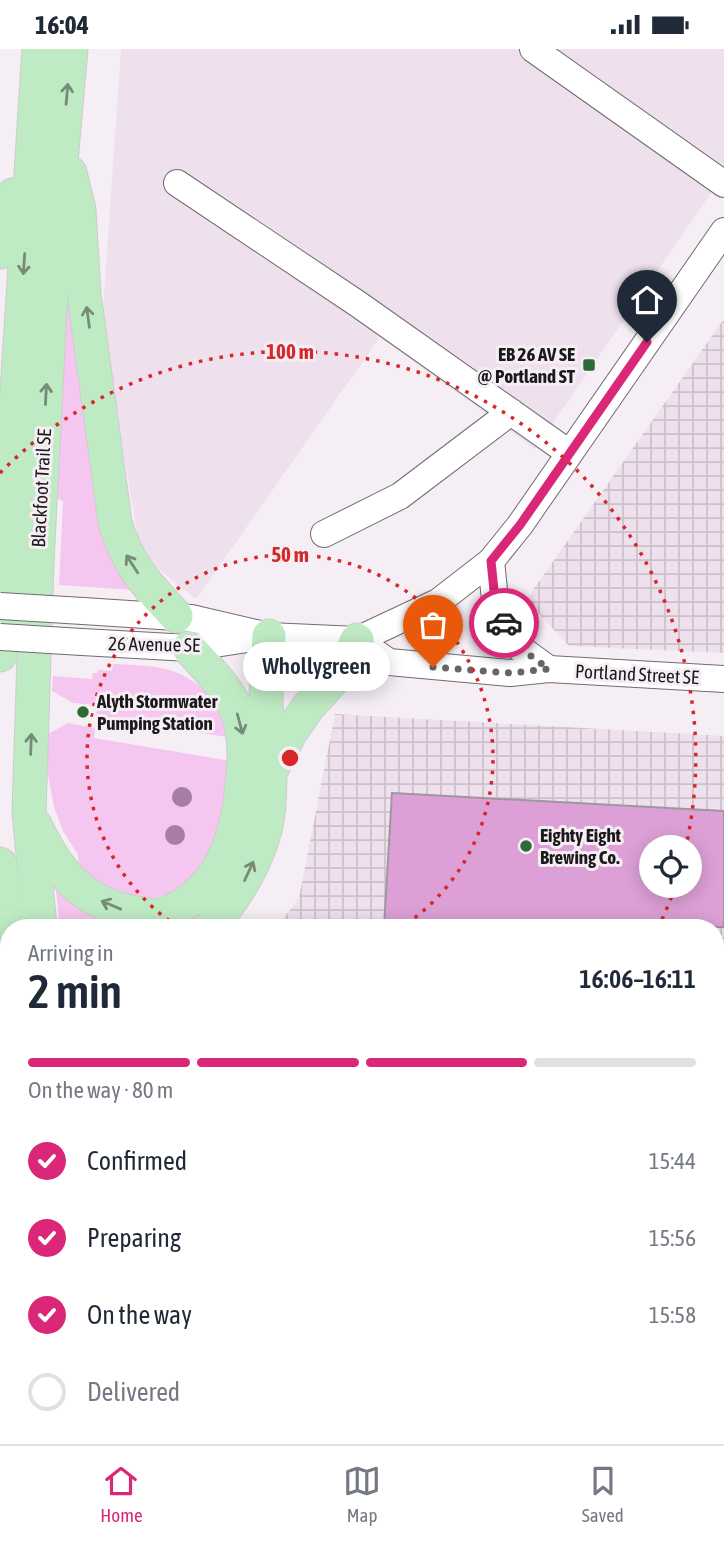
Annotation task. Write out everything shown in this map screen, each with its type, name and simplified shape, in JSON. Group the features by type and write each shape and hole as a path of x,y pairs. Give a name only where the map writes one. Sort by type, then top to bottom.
{"main road":[{"name":"Blackfoot Trail SE","path":"39,49 53,252 37,562 29,812 39,919"},
{"name":"Blackfoot Trail SE","path":"0,655 47,140 71,49"},
{"path":"0,252 7,215 47,140"},
{"path":"47,140 79,210 84,294 116,522 122,547 132,565 176,616"},
{"path":"217,919 250,871 265,828 269,775 266,696 269,636"},
{"path":"269,775 289,733 308,707 343,669 356,640"},
{"path":"29,812 50,855 63,872 76,885 110,907 138,914 164,915 191,900 213,877 231,843 240,810 245,753 243,730 234,704 189,648"},
{"path":"0,864 7,919"}],"street":[{"path":"533,49 724,184"},
{"path":"177,183 358,304 569,453"},
{"name":"26 Avenue SE","path":"0,606 176,616 269,636 356,640 438,602 491,561 520,525 724,230"},
{"path":"324,534 400,496 511,412"},
{"path":"491,561 495,600 510,641 549,669"},
{"name":"26 Avenue SE","path":"0,637 189,648 269,636"},
{"name":"Portland Street SE","path":"356,640 389,663 510,673 549,669 724,680"}],"shaded area":[{"path":"121,49 724,49 724,174 535,449 380,337 196,599 141,555 102,325"},
{"path":"67,299 71,299 133,590 59,585 63,501 55,497"},
{"path":"724,319 724,653 569,646 526,600"},
{"path":"113,664 166,669 188,678 210,696 214,693 232,738 96,715 98,705 73,703 52,691 53,676 92,679 93,673 98,670 112,671"},
{"path":"335,714 724,736 724,919 283,919 299,898"},
{"path":"68,723 95,728 94,738 231,761 226,817 199,873 182,887 163,896 144,900 101,886 79,866 78,855 63,831 54,807 48,774 48,734"},
{"path":"55,882 65,890 198,907 203,912 197,919 59,919"}],"building":[{"path":"392,793 724,811 724,919 384,919"}],"way so far":[{"path":"433,667 510,673 549,669 510,641 504,623"}],"place":[{"name":"EB 26 AV SE @ Portland ST","path":"589,365"},
{"name":"Whollygreen","path":"433,667"},
{"name":"Alyth Stormwater Pumping Station","path":"83,712"},
{"name":"Eighty Eight Brewing Co.","path":"526,846"}],"route":[{"path":"504,623 495,600 491,561 520,525 647,342"}]}
